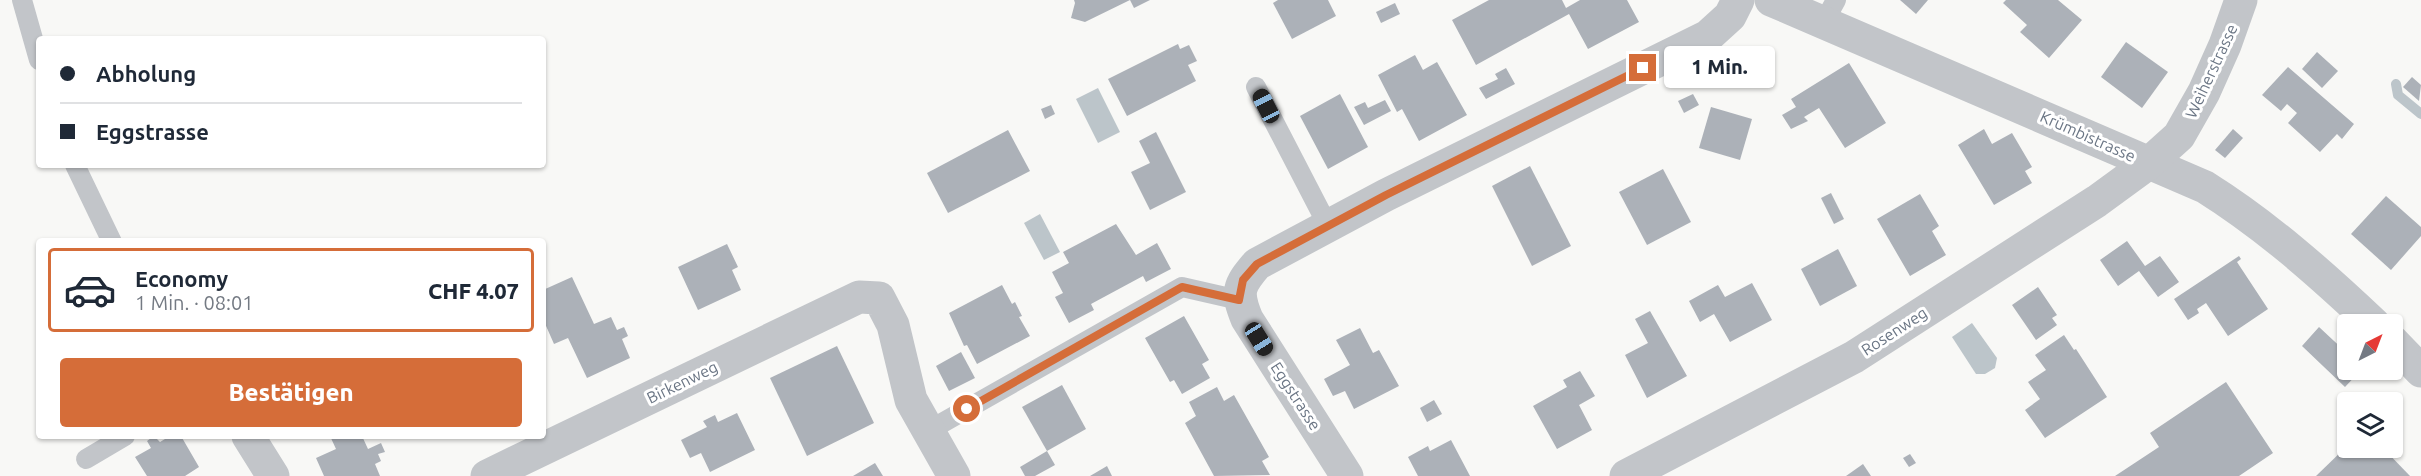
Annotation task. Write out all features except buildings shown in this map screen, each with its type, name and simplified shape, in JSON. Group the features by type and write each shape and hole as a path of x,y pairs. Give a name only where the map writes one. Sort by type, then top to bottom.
{"street":[{"path":"1239,300 1243,280 1257,264 1396,190 1708,36 1730,16 1737,0"},
{"name":"Krümbistrasse","path":"1771,0 1830,11 2072,128 2205,187 2242,210 2286,244 2363,314"},
{"name":"Weiherstrasse","path":"2149,163 2179,136 2184,128 2221,54 2241,0"},
{"name":"Rosenweg","path":"1626,476 1854,357 2097,201 2149,163"},
{"name":"Birkenweg","path":"487,476 859,297 879,298 893,324 911,399 928,431"},
{"name":"Eggstrasse","path":"1239,300 1247,319 1347,476"},
{"path":"2403,352 2421,371"},
{"path":"928,431 954,476"},
{"path":"250,439 273,476"}],"lane":[{"path":"22,0 36,49"},
{"path":"1256,87 1328,226"},
{"path":"76,168 110,238"},
{"path":"928,431 1182,287 1239,300"},
{"path":"86,459 121,439"}],"shaded area":[{"path":"1098,88 1120,132 1098,143 1076,99"},
{"path":"1040,214 1060,252 1044,260 1024,223"},
{"path":"1972,323 1997,358 1995,368 1985,374 1976,374 1952,337"}],"waterway":[{"path":"2396,84 2398,95 2421,114"}],"route":[{"path":"967,409 1182,287 1239,300 1243,280 1257,264 1386,195 1643,68"}]}
